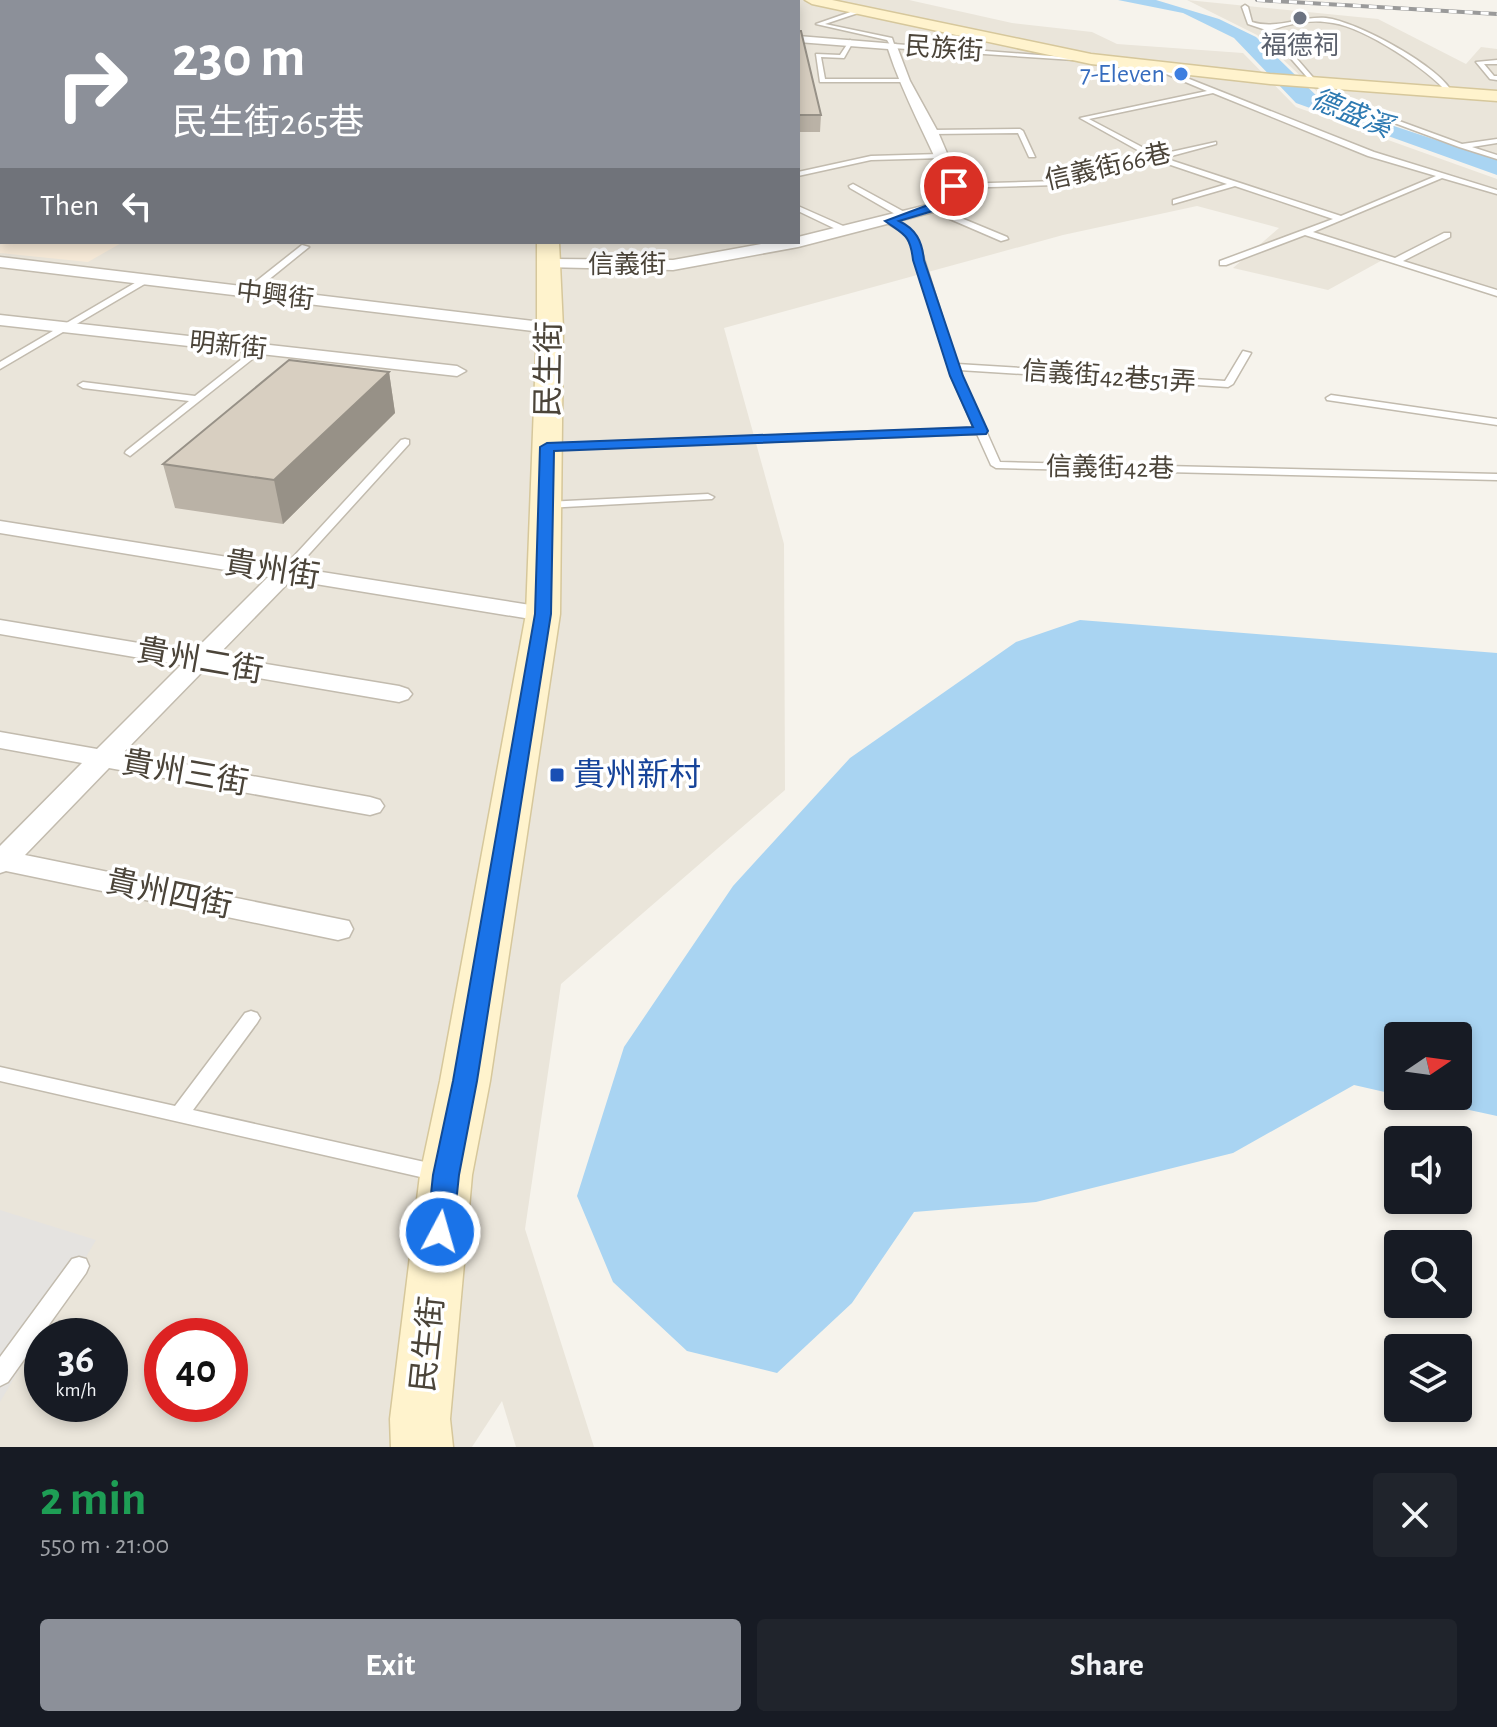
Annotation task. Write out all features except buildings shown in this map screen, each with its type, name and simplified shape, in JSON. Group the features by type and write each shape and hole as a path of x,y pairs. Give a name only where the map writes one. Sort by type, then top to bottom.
{"street":[{"path":"812,0 1091,59 1270,79 1497,96"},
{"name":"民族街","path":"800,39 892,46"},
{"path":"892,46 904,81 932,132 954,186"},
{"name":"信義街","path":"800,242 932,208 954,186"},
{"name":"信義街","path":"549,253 673,265 762,245"},
{"name":"民生街","path":"422,1447 420,1419 446,1175 465,1081 543,614 549,253"},
{"name":"中興街","path":"0,262 550,328"},
{"name":"明新街","path":"0,320 457,371"},
{"name":"貴州街","path":"0,527 543,614"},
{"path":"1,861 287,571"},
{"name":"貴州二街","path":"0,627 399,694"},
{"name":"貴州三街","path":"0,740 370,806"},
{"name":"貴州四街","path":"1,861 338,929"}],"lane":[{"path":"1245,7 1250,23 1268,29 1315,83 1348,104 1497,157"},
{"path":"862,10 819,24 890,39 892,46"},
{"path":"1268,29 1299,21 1340,22 1417,63 1444,82 1451,93"},
{"path":"850,42 842,57 818,55 822,81 904,81"},
{"name":"民族街","path":"892,46 1091,59"},
{"path":"1497,62 1479,62 1492,78 1497,78"},
{"path":"1154,67 1371,154 1497,192"},
{"path":"1214,91 1083,118 1157,158 1341,219"},
{"path":"932,132 1020,131 1032,155"},
{"path":"1461,146 1497,141"},
{"name":"信義街66巷","path":"954,186 1057,183 1214,143"},
{"path":"800,174 871,158 940,156"},
{"path":"1223,263 1341,219 1439,177"},
{"path":"1176,202 1235,183"},
{"path":"853,186 905,216"},
{"path":"932,208 1004,239"},
{"path":"800,209 847,231"},
{"name":"信義街42巷","path":"890,221 908,229 917,246 955,367 996,465 1497,477"},
{"path":"1304,232 1497,293"},
{"path":"1396,261 1447,235"},
{"path":"248,292 305,247"},
{"path":"0,366 145,280"},
{"path":"1482,288 1497,280"},
{"path":"130,453 260,349"},
{"name":"信義街42巷51弄","path":"955,367 1228,384 1246,353"},
{"path":"83,385 198,399"},
{"path":"1331,398 1497,422"},
{"path":"547,447 981,431"},
{"path":"287,571 405,442"},
{"path":"546,505 708,497"},
{"path":"179,1114 251,1018"},
{"path":"0,1074 446,1175"},
{"path":"0,1375 79,1266"}],"shaded area":[{"path":"800,0 909,0 1012,23 1092,32 1117,44 1243,53 1296,107 1497,179 1497,295 1388,257 1328,290 1233,268 1279,228 1197,206 1063,235 724,328 784,544 785,790 561,984 525,1229 594,1447 516,1447 502,1401 472,1447 0,1447 0,244 800,244"},
{"path":"1187,0 1378,19 1466,64 1481,47 1497,49 1497,158 1328,102 1257,35"},
{"path":"0,244 120,244 88,262 0,253"},
{"path":"0,1210 96,1240 50,1318 24,1318 24,1362 0,1402"}],"water":[{"name":"德盛溪","path":"1118,0 1156,0 1219,19 1256,37 1324,103 1497,160 1497,175 1296,103 1234,38 1183,13"},
{"path":"1080,620 1497,653 1497,1116 1469,1110 1472,1110 1472,1022 1384,1022 1384,1092 1354,1085 1233,1153 1036,1202 914,1212 852,1303 777,1373 687,1351 613,1282 577,1196 624,1047 733,886 850,758 1016,642"}],"railway":[{"path":"1257,0 1497,14"}],"place":[{"name":"福德祠","path":"1300,18"},
{"name":"7-Eleven","path":"1181,74"},
{"name":"貴州新村","path":"557,775"}],"route":[{"path":"440,1232 446,1175 465,1081 543,614 547,447 981,431 956,376 917,246 908,229 890,221 932,208 954,186"}]}
